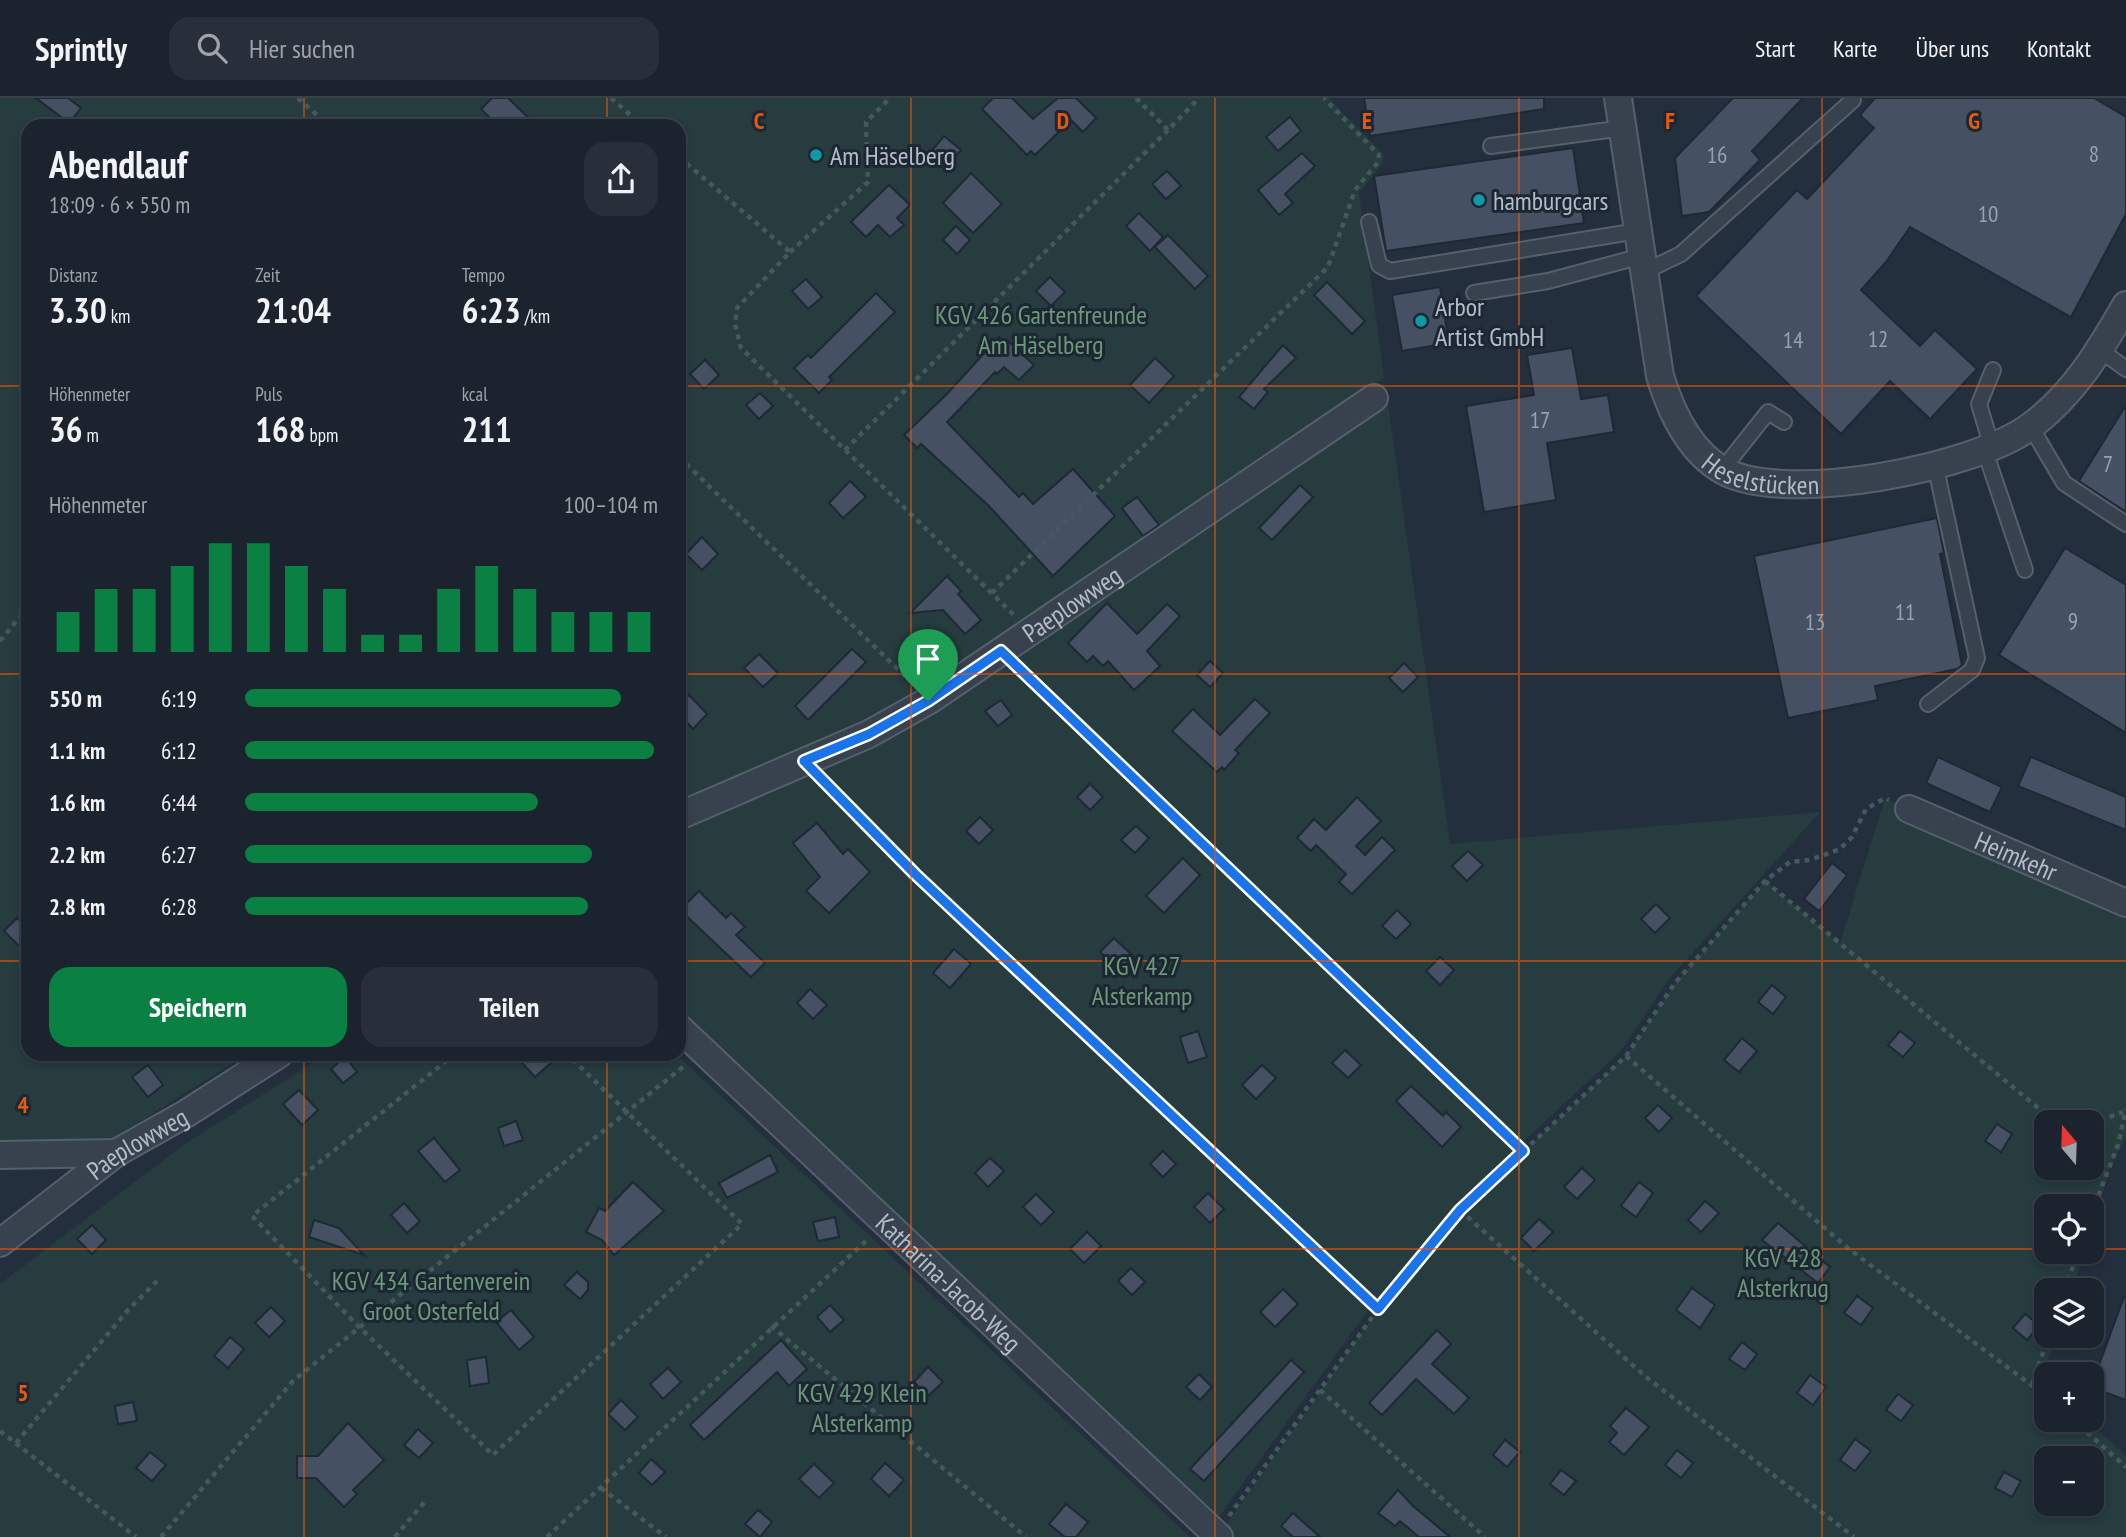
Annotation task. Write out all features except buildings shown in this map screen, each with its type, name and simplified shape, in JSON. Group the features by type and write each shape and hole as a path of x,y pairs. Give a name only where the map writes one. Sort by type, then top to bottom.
{"street":[{"name":"Heselstücken","path":"1618,98 1660,376 1668,402 1699,451 1722,470 1749,482 1787,486 1849,481 1935,464 1989,449 2031,427 2062,399 2101,350 2126,305"},
{"name":"Paeplowweg","path":"686,813 869,734 928,701 1374,398"},
{"name":"Heimkehr","path":"1909,809 2126,903"},
{"name":"Katharina-Jacob-Weg","path":"686,1035 1218,1536"},
{"name":"Paeplowweg","path":"0,1243 116,1153 187,1113 268,1061"},
{"path":"0,1155 116,1153"}],"lane":[{"path":"1369,222 1379,265 1390,271 1642,253 1681,254 1853,100"},
{"path":"1491,146 1623,128"},
{"path":"1474,293 1548,281 1642,253"},
{"path":"2101,350 2126,369"},
{"path":"1993,370 1979,404 1989,449 2025,570"},
{"path":"1722,470 1768,412 1784,422"},
{"path":"2031,427 2064,483 2126,524"},
{"path":"1928,705 1972,670 1976,658 1935,464"}],"path":[{"path":"298,98 321,119"},
{"path":"611,98 635,119"},
{"path":"890,98 866,122 868,182 790,252 737,308 735,324 741,348 992,593 1328,267 1355,190 1378,162 1379,155 1324,98"},
{"path":"1136,98 1168,130"},
{"path":"845,450 1199,98"},
{"path":"686,163 790,252"},
{"path":"686,464 928,701"},
{"path":"0,641 21,616"},
{"path":"1001,651 1523,1151"},
{"path":"804,761 915,874 1378,1309"},
{"path":"1218,1536 1378,1309 1460,1210 1626,1056 1675,983 1763,883 1790,862 1810,860 1840,849 1852,837 1866,808 1876,802 1885,798 1909,809"},
{"path":"1763,883 2040,1110"},
{"path":"162,1537 293,1381 703,1051"},
{"path":"1626,1056 1849,1249 2032,1385 2045,1348"},
{"path":"446,1061 252,1216 358,1326 493,1455 742,1224 573,1061"},
{"path":"2104,1119 2125,1110"},
{"path":"2099,1194 2118,1145 2125,1110"},
{"path":"1460,1210 1646,1377 1854,1537"},
{"path":"547,1537 771,1326 884,1224"},
{"path":"16,1443 128,1310 159,1279"},
{"path":"771,1326 1026,1537"},
{"path":"1320,1390 1485,1537"},
{"path":"0,1431 136,1537"},
{"path":"2087,1432 2126,1467"},
{"path":"601,1488 666,1537"},
{"path":"395,1537 426,1500"},
{"path":"125,1537 129,1532"}],"green space":[{"name":"KGV 426 Gartenfreunde Am Häselberg","path":"0,98 1329,98 1384,155 1382,164 1359,193 1384,378 1205,495 930,688 863,726 686,800 686,119 21,119 21,1061 236,1061 114,1138 0,1141"},
{"name":"KGV 427 Alsterkamp","path":"1388,404 1450,844 1820,812 1669,979 1621,1051 1455,1205 1372,1305 1218,1518 686,1014 686,828 875,742 935,709"},
{"name":"KGV 428 Alsterkrug","path":"1885,798 2126,903 2126,1136 2109,1170 2102,1194 2034,1194 2034,1264 2081,1264 2076,1278 2034,1278 2034,1348 2052,1348 2047,1362 2034,1362 2034,1432 2100,1432 2126,1456 2126,1537 1218,1537 1378,1309 1460,1210 1626,1056 1675,983 1765,881 1840,943"},
{"name":"KGV 434 Gartenverein Groot Osterfeld","path":"316,1061 683,1061 1190,1537 0,1537 0,1284 188,1142"}],"place":[{"name":"Am Häselberg","path":"816,155"},
{"name":"hamburgcars","path":"1479,200"},
{"name":"Arbor Artist GmbH","path":"1421,321"}],"route":[{"path":"1001,651 1523,1151 1460,1210 1378,1309 915,874 804,761 869,734 928,701 1001,651"}],"park label":[{"name":"KGV 429 Klein Alsterkamp","path":"862,1407"}]}
